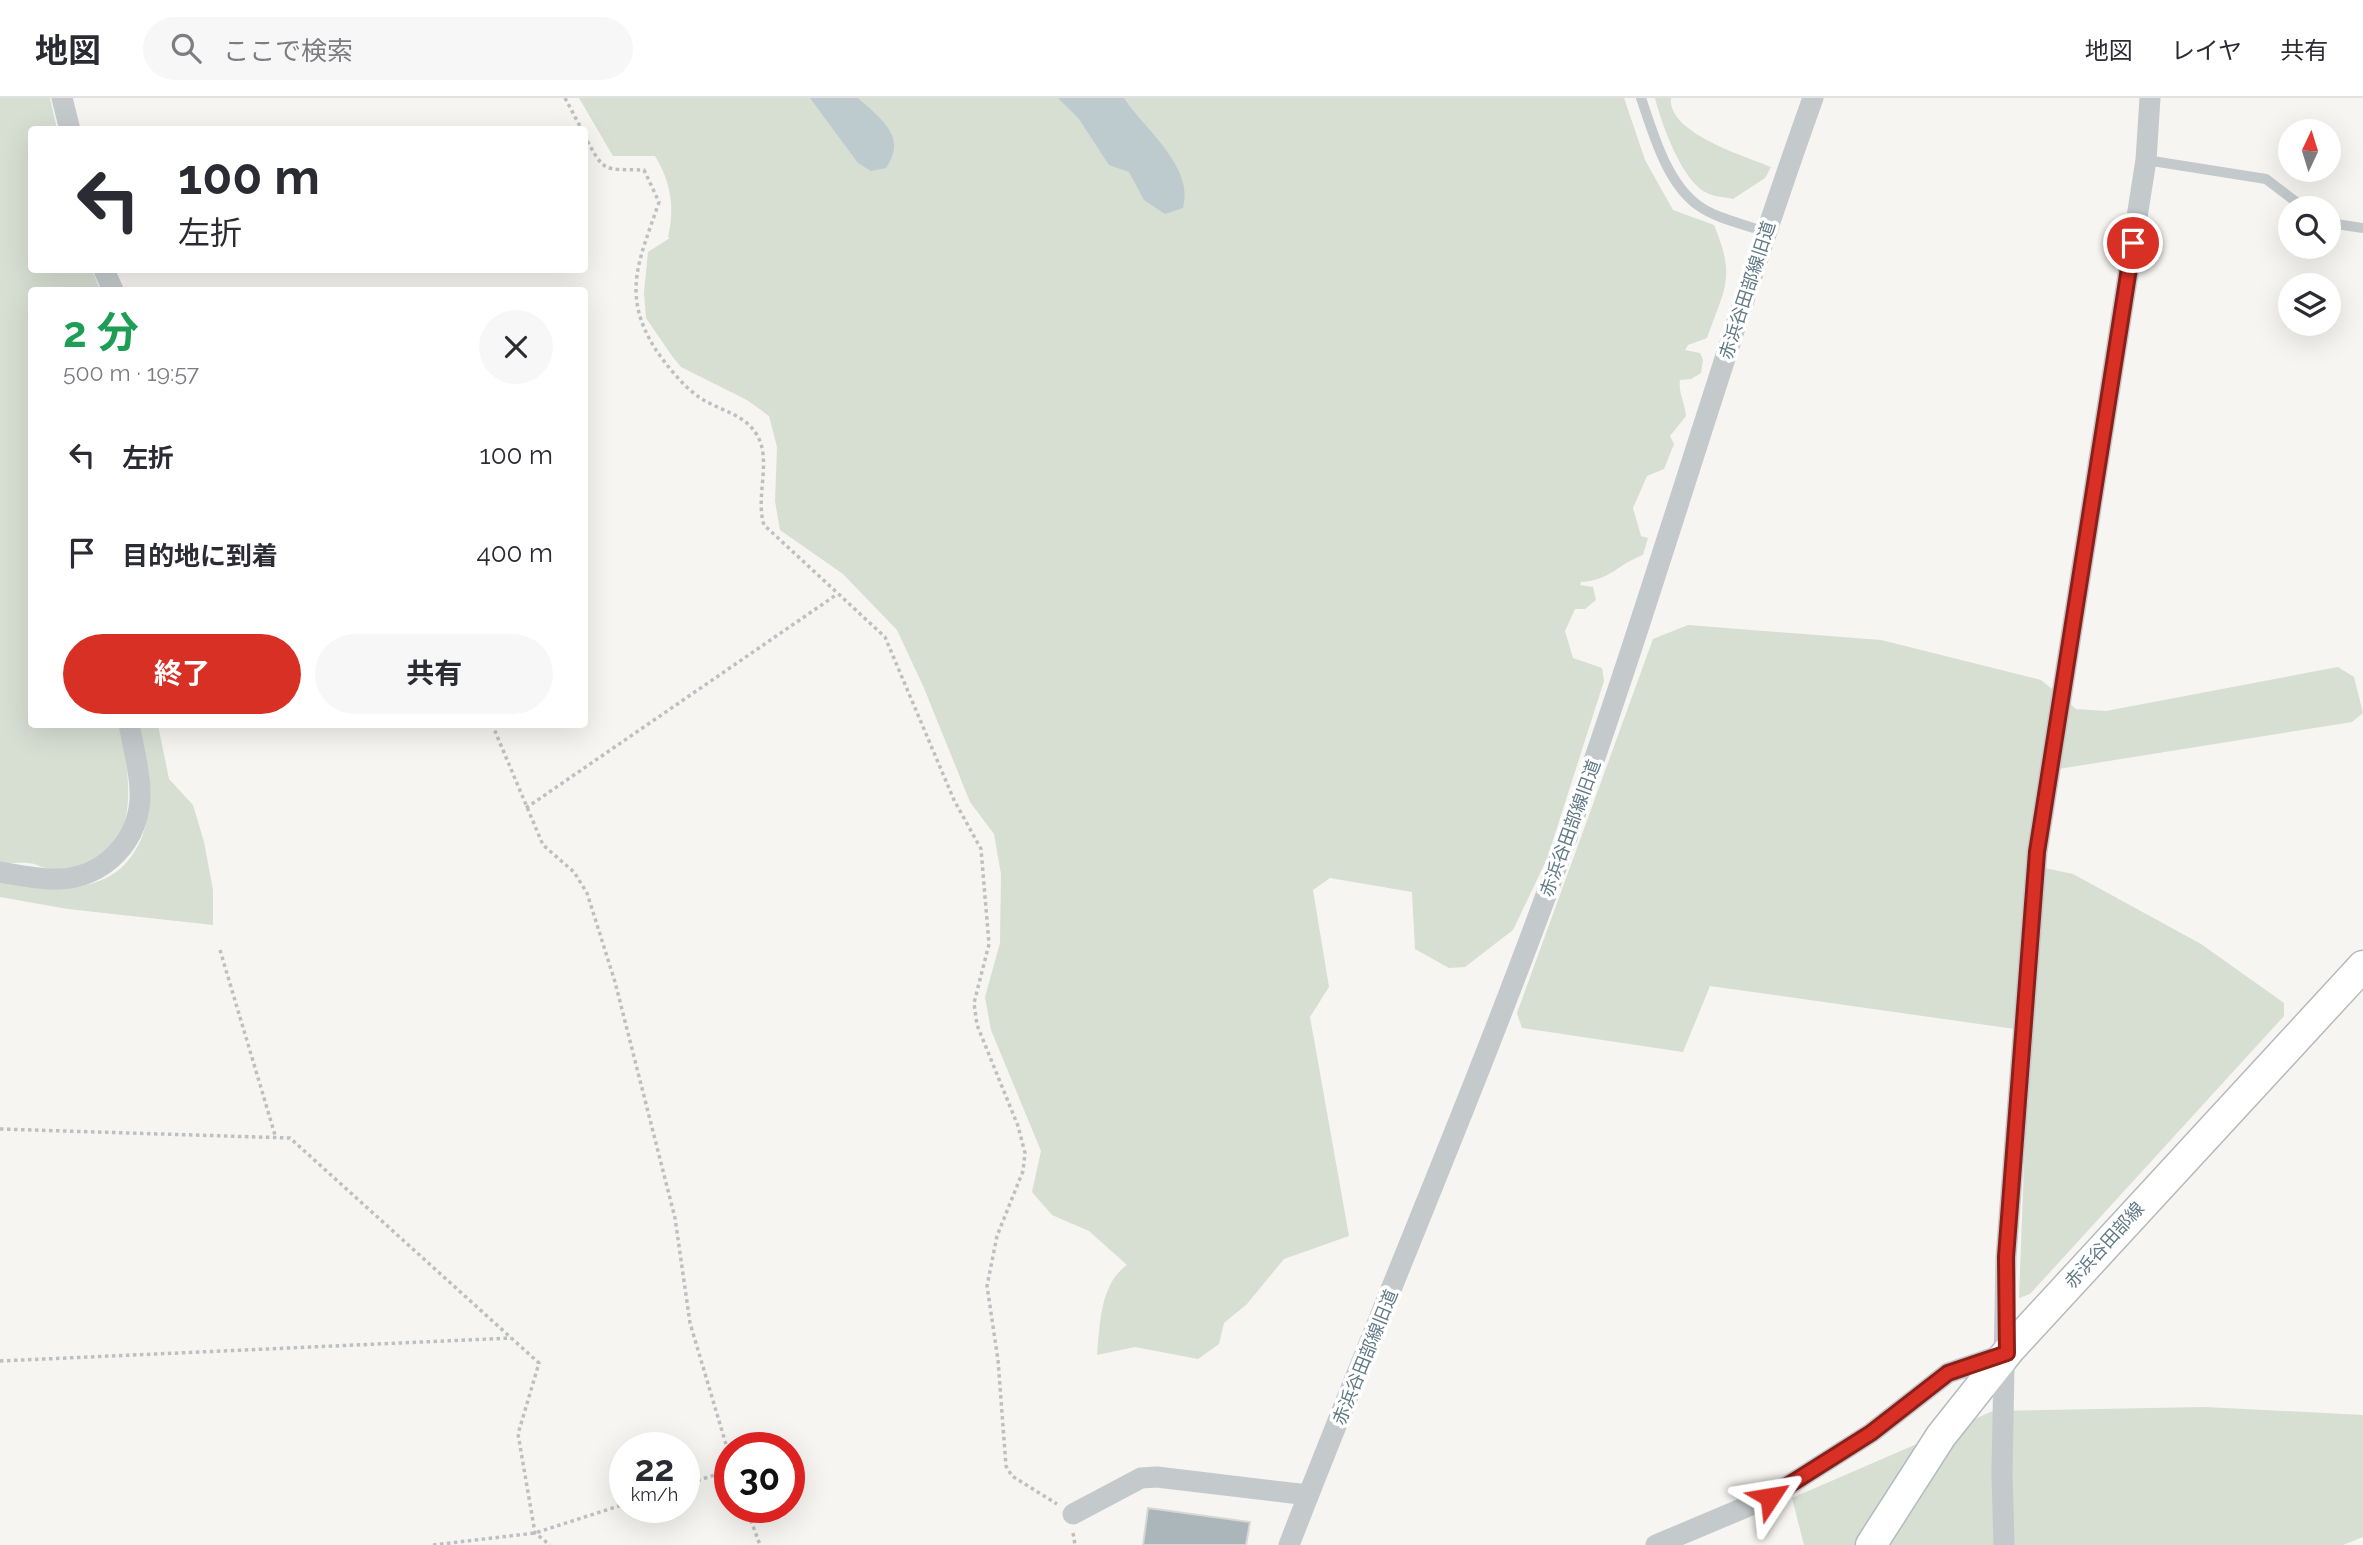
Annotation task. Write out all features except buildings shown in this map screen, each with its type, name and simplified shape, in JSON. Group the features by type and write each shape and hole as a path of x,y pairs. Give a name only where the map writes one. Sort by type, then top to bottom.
{"main road":[{"name":"赤浜谷田部線","path":"1871,1545 1941,1436 2007,1353 2363,966"}],"street":[{"path":"62,98 69,126"},
{"name":"赤浜谷田部線旧道","path":"1289,1545 1546,898 1653,585 1765,232 1813,98"},
{"path":"2004,1545 2002,1475 2007,1353 2006,1257 2037,852 2146,160 2150,98"},
{"path":"0,872 67,878 97,870 116,857 127,841 139,809 141,788 130,728"},
{"path":"1656,1545 1770,1497 1871,1433 1948,1373 2007,1353"},
{"path":"1073,1514 1141,1478 1157,1477 1308,1496"}],"lane":[{"path":"1641,98 1654,138 1677,181 1699,206 1765,232"},
{"path":"2146,160 2266,179 2288,196"},
{"path":"2341,225 2363,228"}],"path":[{"path":"565,98 580,126"},
{"path":"588,142 601,165 607,169 644,170 659,202 638,264 634,287 636,309 643,330 664,361 699,397 747,421 759,437 762,451 760,514 764,525 885,637 954,800 981,849 989,944 974,1003 977,1025 1018,1126 1025,1153 1023,1171 997,1236 987,1286 998,1360 1006,1466 1012,1476 1073,1514 1075,1545"},
{"path":"526,808 837,594"},
{"path":"494,728 542,845 574,872 587,893 615,982 675,1219 690,1323 722,1432"},
{"path":"220,950 275,1135"},
{"path":"0,1129 275,1135 290,1138 539,1363 518,1434 535,1533 550,1545"},
{"path":"0,1361 511,1338"},
{"path":"433,1545 535,1533 609,1509"},
{"path":"752,1523 760,1545"}],"shaded area":[{"path":"0,98 50,98 56,126 28,126 28,273 93,273 99,287 28,287 28,728 120,728 127,769 127,813 121,833 110,849 92,862 67,869 51,869 29,863 0,863"},
{"path":"579,98 1624,98 1645,160 1673,210 1714,225 1725,258 1726,282 1707,338 1688,345 1685,350 1700,353 1703,360 1701,373 1691,379 1680,380 1686,416 1670,436 1674,444 1664,469 1647,476 1633,508 1641,536 1648,538 1643,555 1607,575 1581,582 1580,585 1593,587 1596,600 1585,609 1575,609 1565,631 1573,658 1602,668 1604,681 1547,859 1513,930 1465,967 1449,968 1415,949 1412,892 1330,878 1313,890 1329,987 1310,1017 1349,1236 1284,1259 1247,1304 1224,1323 1219,1344 1198,1359 1135,1347 1097,1355 1106,1294 1118,1273 1127,1265 1089,1231 1052,1215 1032,1192 1041,1151 991,1030 985,997 1000,943 1001,874 994,834 970,802 924,688 897,630 843,574 780,530 775,501 777,447 769,416 747,400 681,367 646,318 644,293 648,252 670,238 671,205 665,175 655,156 613,156"},
{"path":"810,98 858,98 875,113 893,138 892,157 886,168 871,171 858,163"},
{"path":"1058,98 1124,98 1175,163 1185,193 1183,208 1165,214 1144,200 1129,172 1109,165 1079,119"},
{"path":"1655,98 1671,98 1673,111 1681,122 1710,142 1771,167 1765,178 1733,199 1710,194 1698,187 1689,177 1674,150"},
{"path":"1688,625 1881,640 2041,680 2076,709 2106,711 2338,667 2354,677 2363,713 2352,722 2046,771 2026,864 2073,874 2201,944 2284,1003 2284,1016 2030,1294 2019,1298 2029,1031 1710,986 1683,1052 1522,1028 1517,1013 1653,639"},
{"path":"141,728 159,728 169,779 193,805 204,842 213,890 213,925 68,909 0,897 0,882 53,888 76,887 98,882 117,872 132,856 143,834 151,795"},
{"path":"2205,1407 2363,1415 2363,1537 2343,1545 1804,1545 1792,1498 1993,1411"}],"route":[{"path":"1770,1497 1871,1433 1948,1373 2007,1353 2006,1257 2037,852 2133,243"}]}
